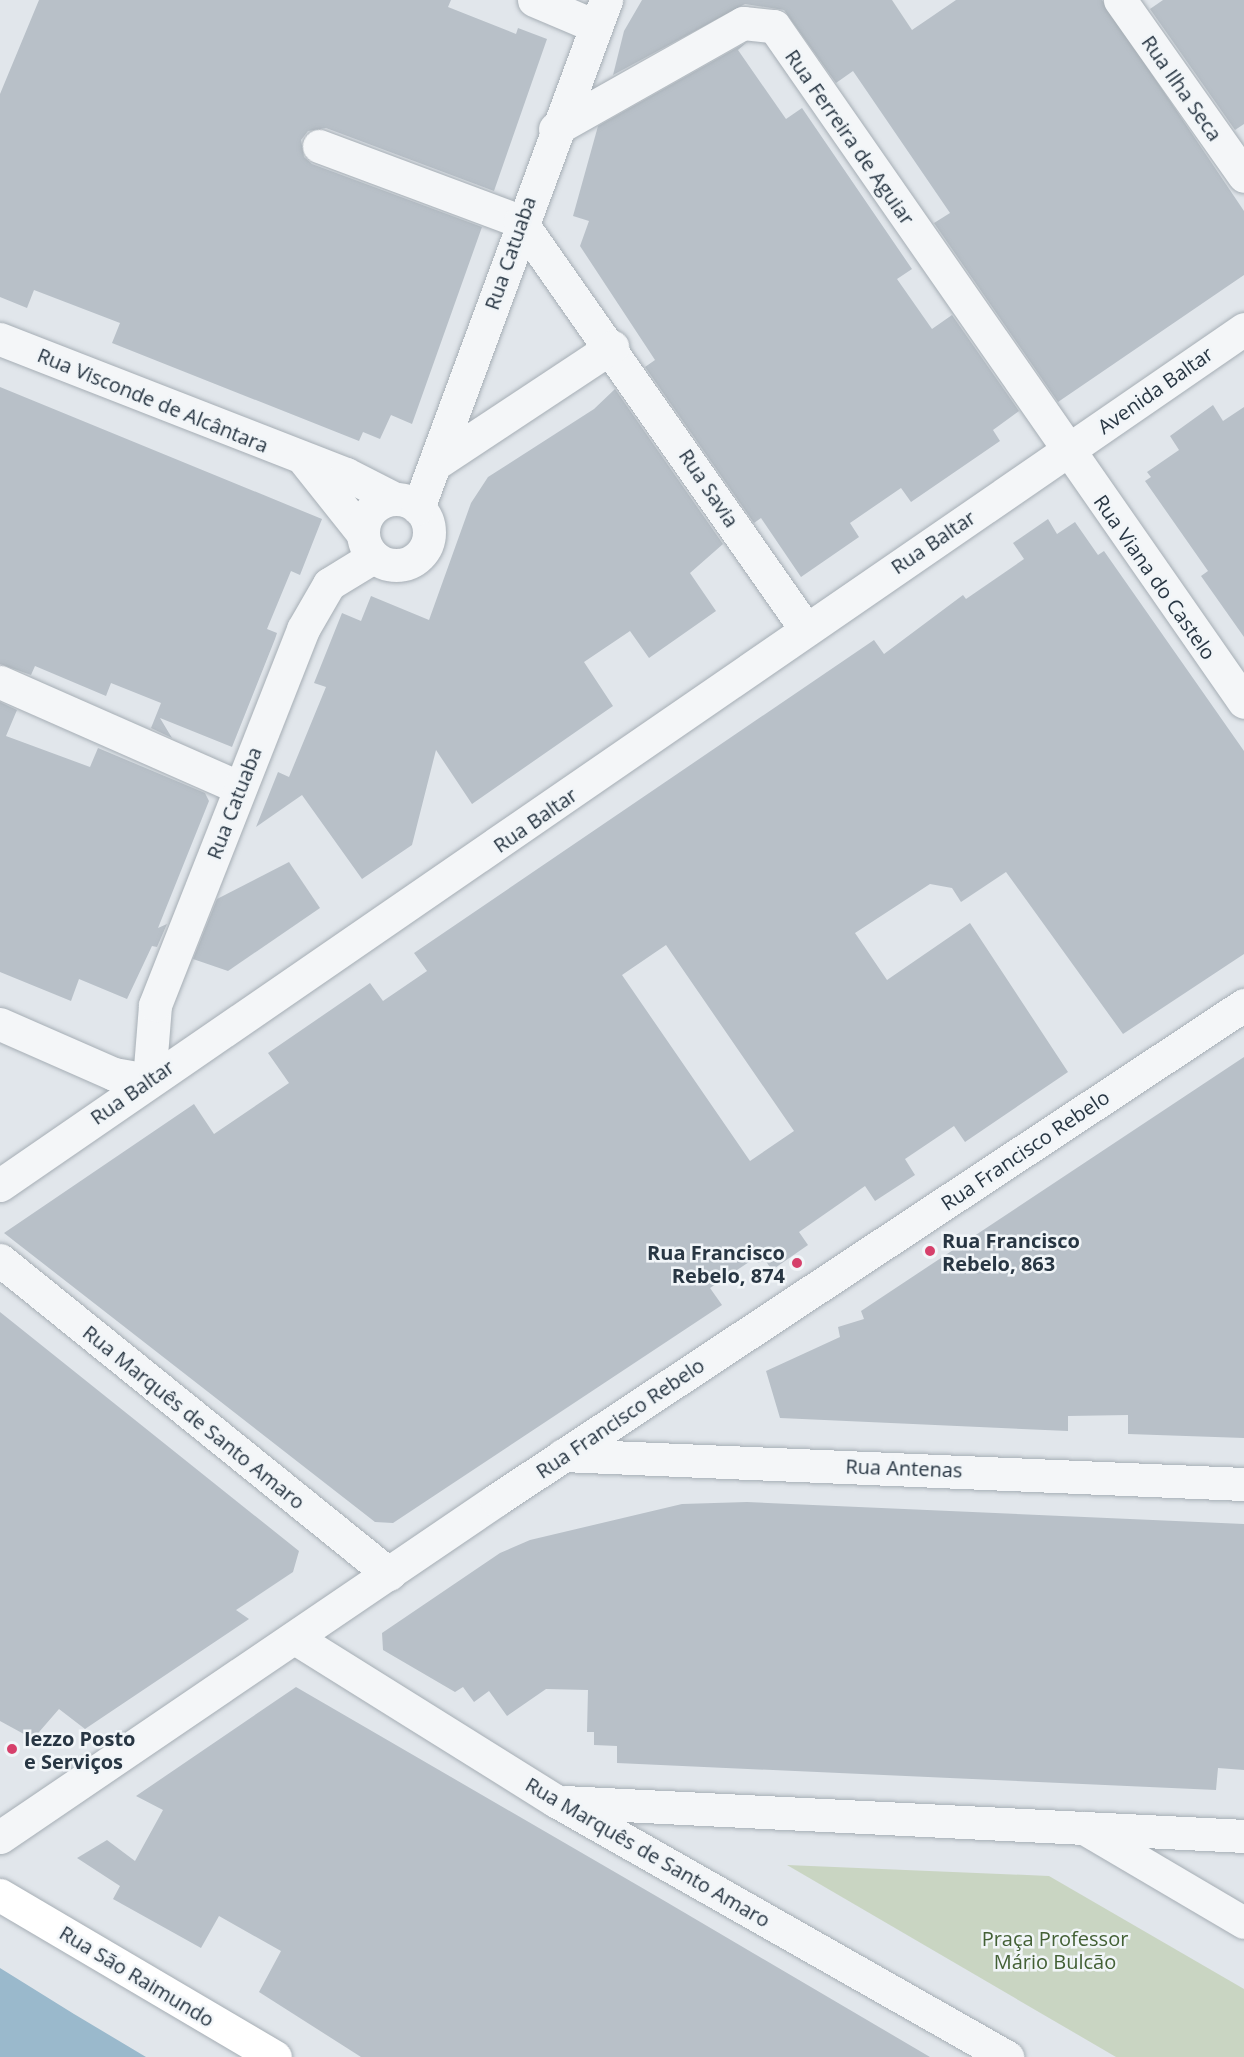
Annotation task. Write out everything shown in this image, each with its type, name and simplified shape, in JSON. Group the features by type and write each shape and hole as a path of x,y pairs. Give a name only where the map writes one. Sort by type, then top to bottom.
{"highway":[{"name":"Rua São Raimundo","path":"0,1895 275,2057"}],"street":[{"path":"534,0 600,13"},
{"name":"Rua Ilha Seca","path":"1120,0 1244,176"},
{"name":"Rua Catuaba","path":"406,504 438,462 520,222 600,13"},
{"name":"Rua Ferreira de Aguiar","path":"555,129 743,23 774,26 1067,452"},
{"path":"319,146 520,222"},
{"name":"Rua Savia","path":"520,222 612,347 806,630"},
{"name":"Avenida Baltar","path":"1067,452 1244,329"},
{"name":"Rua Visconde de Alcântara","path":"0,339 305,461 364,482 406,504"},
{"path":"438,462 612,347"},
{"name":"Rua Baltar","path":"0,1185 149,1080 1067,452"},
{"name":"Rua Viana do Castelo","path":"1067,452 1244,702"},
{"name":"Rua Visconde de Alcântara","path":"305,461 368,545"},
{"path":"406,504 429,531 420,555 397,566 368,545 368,514 406,504"},
{"name":"Rua Catuaba","path":"149,1080 155,1005 315,603 368,545"},
{"path":"0,682 240,788"},
{"name":"Rua Francisco Rebelo","path":"0,1837 563,1455 1244,1005"},
{"path":"0,1024 114,1074 149,1080"},
{"name":"Rua Marquês de Santo Amaro","path":"0,1260 389,1574"},
{"name":"Rua Antenas","path":"563,1455 1244,1484"},
{"name":"Rua Marquês de Santo Amaro","path":"295,1638 556,1801 1007,2057"},
{"path":"556,1801 1244,1836"},
{"path":"1083,1828 1244,1923"}],"green space":[{"name":"Praça Professor Mário Bulcão","path":"787,1865 1049,1876 1244,1989 1244,2057 1116,2057"}],"water":[{"path":"0,1968 74,2014 146,2057 0,2057"}],"building":[{"path":"39,0 451,0 448,7 516,34 518,28 547,39 494,191 326,128 308,131 301,140 304,157 312,164 482,227 412,424 391,415 380,439 363,432 359,441 112,343 120,323 34,290 27,308 0,297 0,94"},
{"path":"642,0 892,0 912,30 956,0 1102,0 1244,211 1244,275 1058,402 934,223 950,213 853,71 836,83 784,10 745,4 613,75 624,31"},
{"path":"1163,0 1244,0 1244,124 1235,130 1150,9"},
{"path":"747,42 738,50 786,119 802,108 912,269 897,279 932,329 952,315 1019,411 993,430 1000,441 911,502 901,488 850,523 859,537 801,577 761,518 754,523 645,367 655,360 580,246 589,221 573,216 598,126"},
{"path":"0,387 322,519 300,575 291,571 267,629 277,633 232,747 160,718 172,738 151,728 161,703 111,683 106,696 35,666 31,675 0,664"},
{"path":"615,389 723,544 690,573 716,611 649,658 630,631 584,662 613,706 472,804 436,750 412,845 362,879 302,795 256,827 278,772 289,777 326,687 314,683 342,613 361,621 371,596 429,620 471,503 488,477 594,409"},
{"path":"1213,405 1223,421 1244,407 1244,637 1201,576 1208,571 1145,481 1151,477 1147,472 1179,450 1170,436"},
{"path":"1048,519 1057,534 1075,522 1098,555 1104,551 1244,751 1244,954 1123,1034 1006,872 961,902 952,888 930,884 855,933 887,980 970,923 1068,1072 965,1142 954,1126 905,1159 915,1175 875,1201 865,1186 799,1232 808,1245 772,1270 765,1260 758,1263 755,1258 710,1288 722,1305 393,1523 375,1522 4,1233 194,1104 214,1134 289,1083 268,1053 370,983 383,1001 427,971 414,953 874,640 884,654 963,595 966,599 1024,559 1013,543","holes":["666,945 794,1131 750,1161 622,975"]},
{"path":"0,702 17,710 6,736 90,767 98,748 205,793 209,801 158,928 167,924 157,947 152,946 127,999 79,979 71,1001 0,972"},
{"path":"289,862 320,908 228,971 193,959 217,899"},
{"path":"1244,1057 1244,1438 1128,1434 1128,1415 1068,1416 1068,1431 780,1418 766,1371 840,1337 838,1327 864,1319 861,1311"},
{"path":"0,1312 299,1551 293,1572 236,1610 249,1619 85,1729 59,1709 33,1739 0,1721"},
{"path":"747,1502 1244,1524 1244,1770 1218,1768 1216,1790 617,1763 617,1746 594,1745 594,1732 587,1732 588,1690 546,1689 507,1716 489,1691 474,1702 463,1687 455,1692 383,1650 382,1633 500,1553 530,1540 682,1504"},
{"path":"296,1687 930,2057 361,2057 259,1992 281,1951 219,1916 201,1948 113,1899 120,1886 77,1858 107,1840 135,1861 163,1810 136,1796"}],"place":[{"name":"Rua Francisco Rebelo, 863","path":"930,1251"},
{"name":"Rua Francisco Rebelo, 874","path":"797,1263"},
{"name":"Iezzo Posto e Serviços","path":"12,1749"}]}
